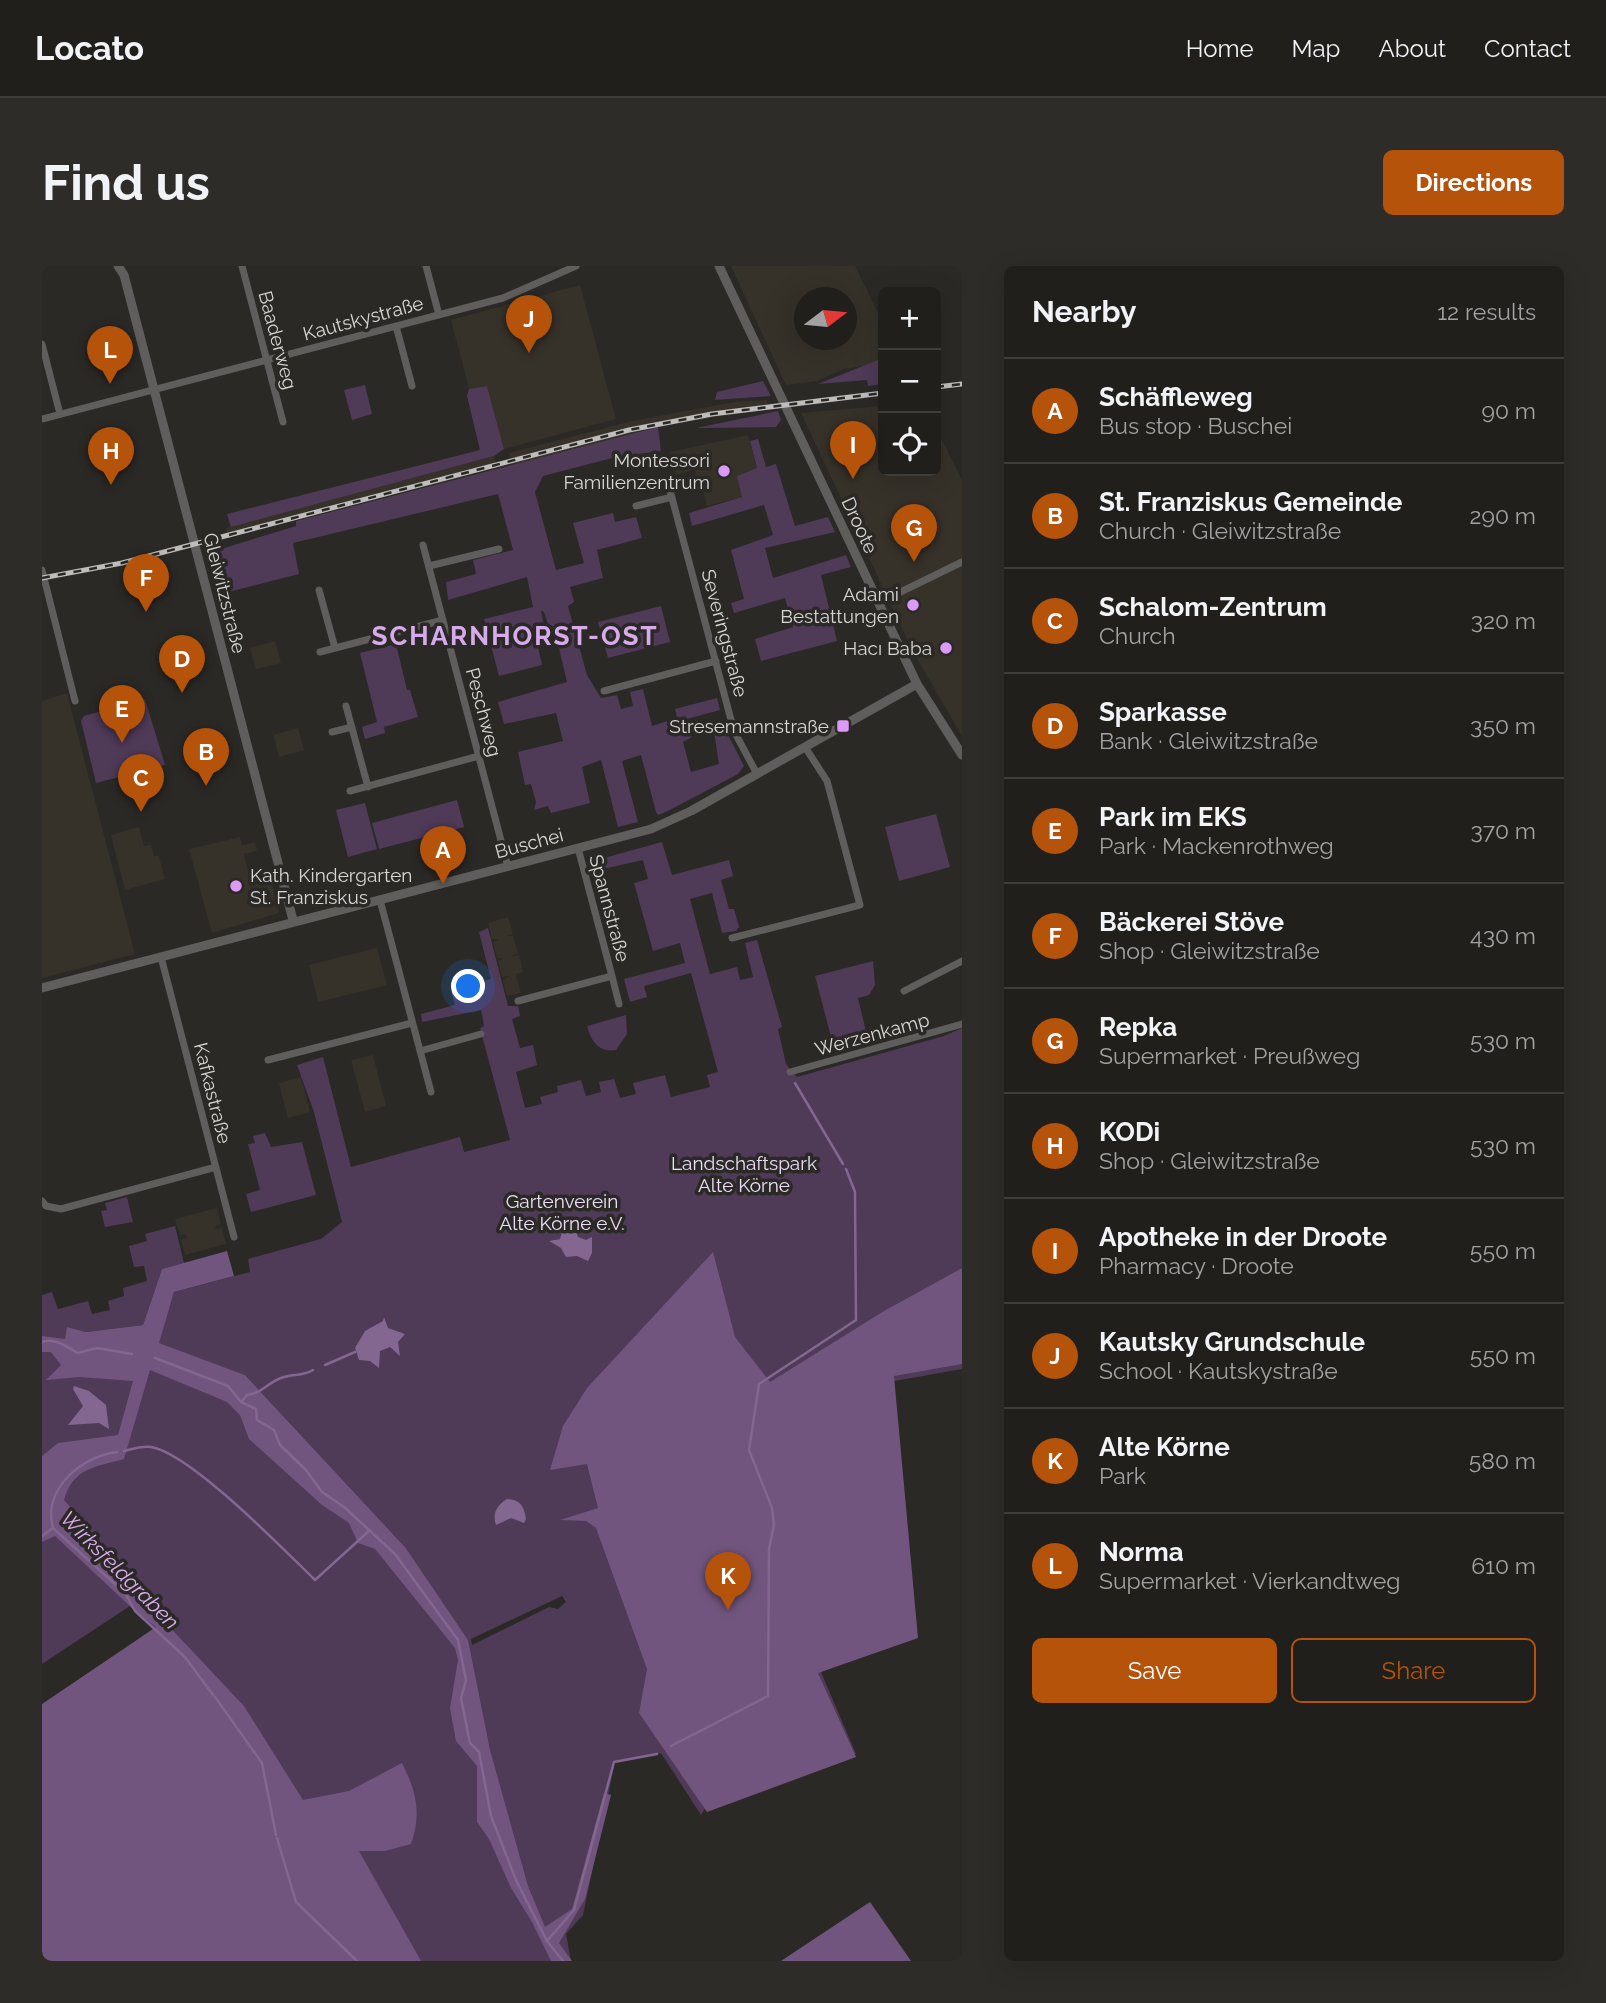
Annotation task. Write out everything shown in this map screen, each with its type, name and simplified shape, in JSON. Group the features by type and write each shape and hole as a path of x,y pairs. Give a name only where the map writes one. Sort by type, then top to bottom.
{"street":[{"name":"Baaderweg","path":"242,266 283,422"},
{"path":"426,266 439,315"},
{"name":"Kautskystraße","path":"42,419 516,294 576,266"},
{"name":"Droote","path":"719,266 917,684 962,755"},
{"name":"Gleiwitzstraße","path":"122,269 293,920"},
{"path":"396,326 412,386"},
{"path":"42,344 60,414"},
{"name":"Severingstraße","path":"668,483 739,743 757,774"},
{"path":"636,506 672,497"},
{"name":"Peschweg","path":"423,545 508,867"},
{"path":"429,566 499,549"},
{"path":"878,603 962,562"},
{"path":"42,569 75,701"},
{"path":"319,590 335,648"},
{"path":"320,652 443,620"},
{"path":"604,691 716,661"},
{"name":"Buschei","path":"42,988 293,920 508,867 677,819 917,684"},
{"path":"346,706 368,787"},
{"path":"332,732 352,727"},
{"path":"732,938 860,905 827,781 805,747"},
{"path":"350,791 479,756"},
{"name":"Spannstraße","path":"578,848 619,1004"},
{"path":"380,900 431,1092"},
{"name":"Kafkastraße","path":"161,957 234,1237"},
{"path":"904,991 962,961"},
{"name":"Spannstraße","path":"518,1001 612,976"},
{"path":"268,1060 412,1023"},
{"name":"Werzenkamp","path":"790,1072 962,1024"},
{"path":"420,1051 481,1034"},
{"path":"42,1201 46,1206 61,1209 216,1167"}],"shaded area":[{"path":"731,266 855,266 878,313 878,364 844,369 817,381 786,385"},
{"path":"580,285 616,419 504,449 487,386 469,389 451,320"},
{"path":"767,400 768,408 658,427 512,465 509,453 632,421 734,402"},
{"path":"878,406 878,476 941,476 941,438 962,480 962,736 913,652 801,413"},
{"name":"Montessori Familienzentrum","path":"748,435 757,468 743,497 707,506 703,491 697,492 693,476 697,473 694,470 676,475 670,452"},
{"path":"494,456 497,468 229,537 226,528"},
{"path":"275,641 281,663 256,669 250,648"},
{"path":"67,693 135,954 42,978 42,701"},
{"path":"298,728 304,750 279,757 273,735"},
{"path":"139,827 144,846 151,845 154,856 159,856 165,879 125,890 111,835"},
{"name":"Kath. Kindergarten St. Franziskus","path":"240,837 242,845 255,842 257,851 244,854 248,871 257,867 259,872 269,870 279,913 212,933 189,849"},
{"path":"508,917 513,934 506,936 513,936 518,953 512,956 519,955 523,972 516,974 521,993 507,996 503,980 509,976 502,977 498,961 504,958 497,958 493,942 499,939 492,939 488,923"},
{"path":"377,948 387,985 318,1002 309,965"},
{"path":"373,1055 386,1106 365,1112 351,1060"},
{"path":"301,1077 310,1112 288,1118 279,1083"},
{"path":"217,1208 221,1224 215,1227 222,1228 226,1244 185,1255 181,1239 187,1238 186,1234 180,1235 175,1219"},
{"path":"581,1218 576,1231 578,1237 586,1240 592,1237 592,1253 588,1261 577,1256 566,1257 561,1248 549,1241 560,1239 564,1225 570,1232"},
{"path":"227,1251 234,1276 174,1292 159,1343 245,1375 405,1547 468,1640 490,1750 528,1886 545,1927 572,1909 604,1793 611,1795 585,1899 559,1943 572,1961 551,1961 511,1888 489,1839 477,1822 477,1766 456,1741 450,1708 458,1660 455,1648 375,1549 358,1543 349,1523 322,1505 249,1439 240,1415 227,1402 150,1370 124,1459 86,1470 73,1481 64,1500 129,1574 163,1620 244,1706 303,1800 349,1791 402,1763 416,1802 416,1822 411,1844 385,1851 359,1851 421,1961 42,1961 42,1704 156,1627 135,1611 55,1536 42,1542 42,1456 58,1443 118,1435 133,1381 79,1377 46,1380 61,1365 51,1352 42,1352 42,1336 65,1339 67,1327 86,1332 143,1325 162,1269"},
{"path":"713,1252 735,1337 770,1382 884,1311 962,1268 962,1364 894,1376 918,1638 818,1673 856,1757 707,1812 639,1713 647,1669 596,1528 586,1521 560,1520 598,1508 587,1464 550,1470 563,1426 587,1388"},
{"path":"384,1317 388,1328 405,1334 398,1342 400,1356 390,1347 380,1351 379,1368 370,1361 359,1360 355,1348 365,1331 383,1321"},
{"path":"74,1386 89,1391 106,1405 109,1429 99,1423 68,1425 83,1406 73,1389"},
{"path":"507,1499 521,1505 526,1519 524,1523 511,1518 496,1525 496,1510"},
{"path":"870,1902 911,1961 781,1961"}],"green space":[{"path":"878,360 878,385 868,386 867,380 818,384"},
{"path":"763,381 771,396 715,400 717,392"},
{"path":"365,385 372,414 352,420 344,390"},
{"path":"487,386 504,449 494,456 231,527 227,514 480,450 467,396 469,389"},
{"path":"778,411 781,420 776,427 696,428"},
{"path":"658,427 661,451 616,457 543,476 535,492 556,570 584,563 573,523 613,513 615,522 636,517 642,538 597,550 603,578 570,587 574,602 568,606 587,675 601,698 617,695 621,709 633,706 630,692 643,689 652,726 677,718 675,709 717,698 720,710 687,719 692,737 683,742 691,772 719,764 714,732 725,729 744,766 738,774 658,815 641,755 622,761 638,822 618,827 601,760 582,767 590,803 551,813 548,806 534,810 536,802 531,784 525,785 518,752 563,741 556,713 504,724 498,702 567,682 554,627 548,624 544,612 541,611 545,630 535,634 542,665 499,676 484,619 533,607 527,577 448,600 446,582 476,574 473,560 513,550 498,494 293,543 299,574 220,594 211,552 296,526 296,521"},
{"path":"758,439 766,467 776,464 795,526 828,517 835,532 765,548 773,578 846,555 851,567 821,575 837,641 761,661 755,639 793,627 785,598 734,613 731,603 744,599 731,550 773,535 764,505 692,526 689,513 742,497 737,476 757,468 750,441"},
{"path":"661,606 670,642 608,658 598,622"},
{"path":"396,644 407,690 410,690 418,717 384,727 385,733 365,739 362,727 377,722 360,653"},
{"path":"145,699 165,765 96,783 81,721 84,716"},
{"path":"457,800 464,827 379,849 372,823"},
{"path":"365,803 377,849 348,857 336,810"},
{"path":"936,814 950,867 899,881 885,827"},
{"path":"662,842 672,875 729,860 733,876 721,880 729,909 734,909 739,927 736,931 722,933 712,893 690,899 710,974 737,967 740,980 753,977 745,943 757,940 782,1027 778,1029 786,1064 797,1077 944,1036 962,1028 962,1268 885,1311 962,1270 962,1369 889,1382 914,1633 821,1672 856,1754 706,1807 701,1815 661,1753 615,1762 583,1915 566,1934 571,1961 42,1961 178,1652 135,1611 133,1604 42,1664 42,1295 52,1292 58,1309 88,1301 92,1314 110,1310 108,1301 124,1296 123,1288 147,1281 144,1266 134,1267 129,1246 147,1241 145,1234 175,1226 184,1263 162,1269 143,1325 86,1332 67,1327 192,1366 405,1547 245,1375 158,1343 174,1292 250,1272 248,1259 321,1239 342,1222 314,1112 297,1065 323,1057 351,1167 460,1137 464,1152 510,1140 480,1028 484,1026 481,1010 422,1022 421,1014 455,1005 451,991 491,979 479,932 488,928 508,1006 518,1006 520,1016 512,1019 520,1048 533,1045 537,1065 516,1072 525,1108 542,1104 540,1097 558,1092 557,1086 581,1080 586,1096 601,1092 599,1082 614,1079 620,1098 636,1094 633,1083 665,1075 671,1097 710,1087 707,1075 718,1072 691,973 644,986 647,997 630,1002 624,979 685,963 680,943 653,951 634,883 648,879 643,860 594,871 593,861","holes":["562,1596 566,1602 558,1609 549,1607 472,1645 471,1639"]},
{"path":"873,961 875,985 869,995 858,998 869,1044 835,1052 815,976"},
{"path":"626,1015 627,1034 616,1050 600,1048 587,1026"},
{"path":"265,1133 271,1147 302,1142 316,1195 251,1212 246,1194 260,1190 248,1144 255,1143 253,1136"},
{"path":"127,1197 133,1222 105,1227 101,1211 107,1210 105,1203"}],"waterway":[{"path":"795,1083 843,1164"},
{"path":"671,1746 768,1696 769,1549 774,1525 772,1508 749,1450 759,1384 856,1320 855,1192 846,1169"},
{"path":"42,1342 56,1342 78,1353 97,1348 132,1354"},
{"path":"325,1365 355,1352"},
{"path":"155,1358 228,1386 241,1402 256,1409 257,1420 274,1430 280,1445 306,1470 322,1492 344,1507 395,1554 458,1640 466,1680 461,1698 470,1743 479,1752 491,1816 516,1880 547,1941 563,1961"},
{"path":"241,1402 247,1395 276,1380 313,1370"},
{"name":"Wirksfeldgraben","path":"124,1451 151,1447 168,1453 189,1466 236,1504 315,1580 370,1530"},
{"name":"Wirksfeldgraben","path":"117,1452 91,1460 68,1476 59,1487 54,1500 51,1513 53,1528 125,1593 135,1611 185,1657 213,1695"},
{"path":"42,1536 53,1528"},
{"name":"Wirksfeldgraben","path":"215,1697 262,1763 276,1835"},
{"path":"547,1941 574,1910 614,1762 657,1754"},
{"name":"Wirksfeldgraben","path":"277,1838 296,1902 357,1961"}],"railway":[{"path":"941,386 962,384"},
{"path":"42,578 122,563 629,430 712,414 878,394"}],"place":[{"name":"Kautsky Grundschule","path":"529,353"},
{"name":"Norma","path":"110,384"},
{"name":"Montessori Familienzentrum","path":"724,471"},
{"name":"Apotheke in der Droote","path":"853,479"},
{"name":"KODi","path":"111,485"},
{"name":"Repka","path":"914,562"},
{"name":"Adami Bestattungen","path":"913,605"},
{"name":"Bäckerei Stöve","path":"146,612"},
{"name":"Hacı Baba","path":"946,648"},
{"name":"Sparkasse","path":"182,693"},
{"name":"Stresemannstraße","path":"843,726"},
{"name":"Park im EKS","path":"122,743"},
{"name":"St. Franziskus Gemeinde","path":"206,786"},
{"name":"Schalom-Zentrum","path":"141,812"},
{"name":"Schäffleweg","path":"443,884"},
{"name":"Kath. Kindergarten St. Franziskus","path":"236,886"},
{"name":"Alte Körne","path":"728,1610"}],"district":[{"name":"SCHARNHORST-OST","path":"515,636"}],"park label":[{"name":"Landschaftspark Alte Körne","path":"744,1174"},
{"name":"Gartenverein Alte Körne e.V.","path":"562,1212"}]}
